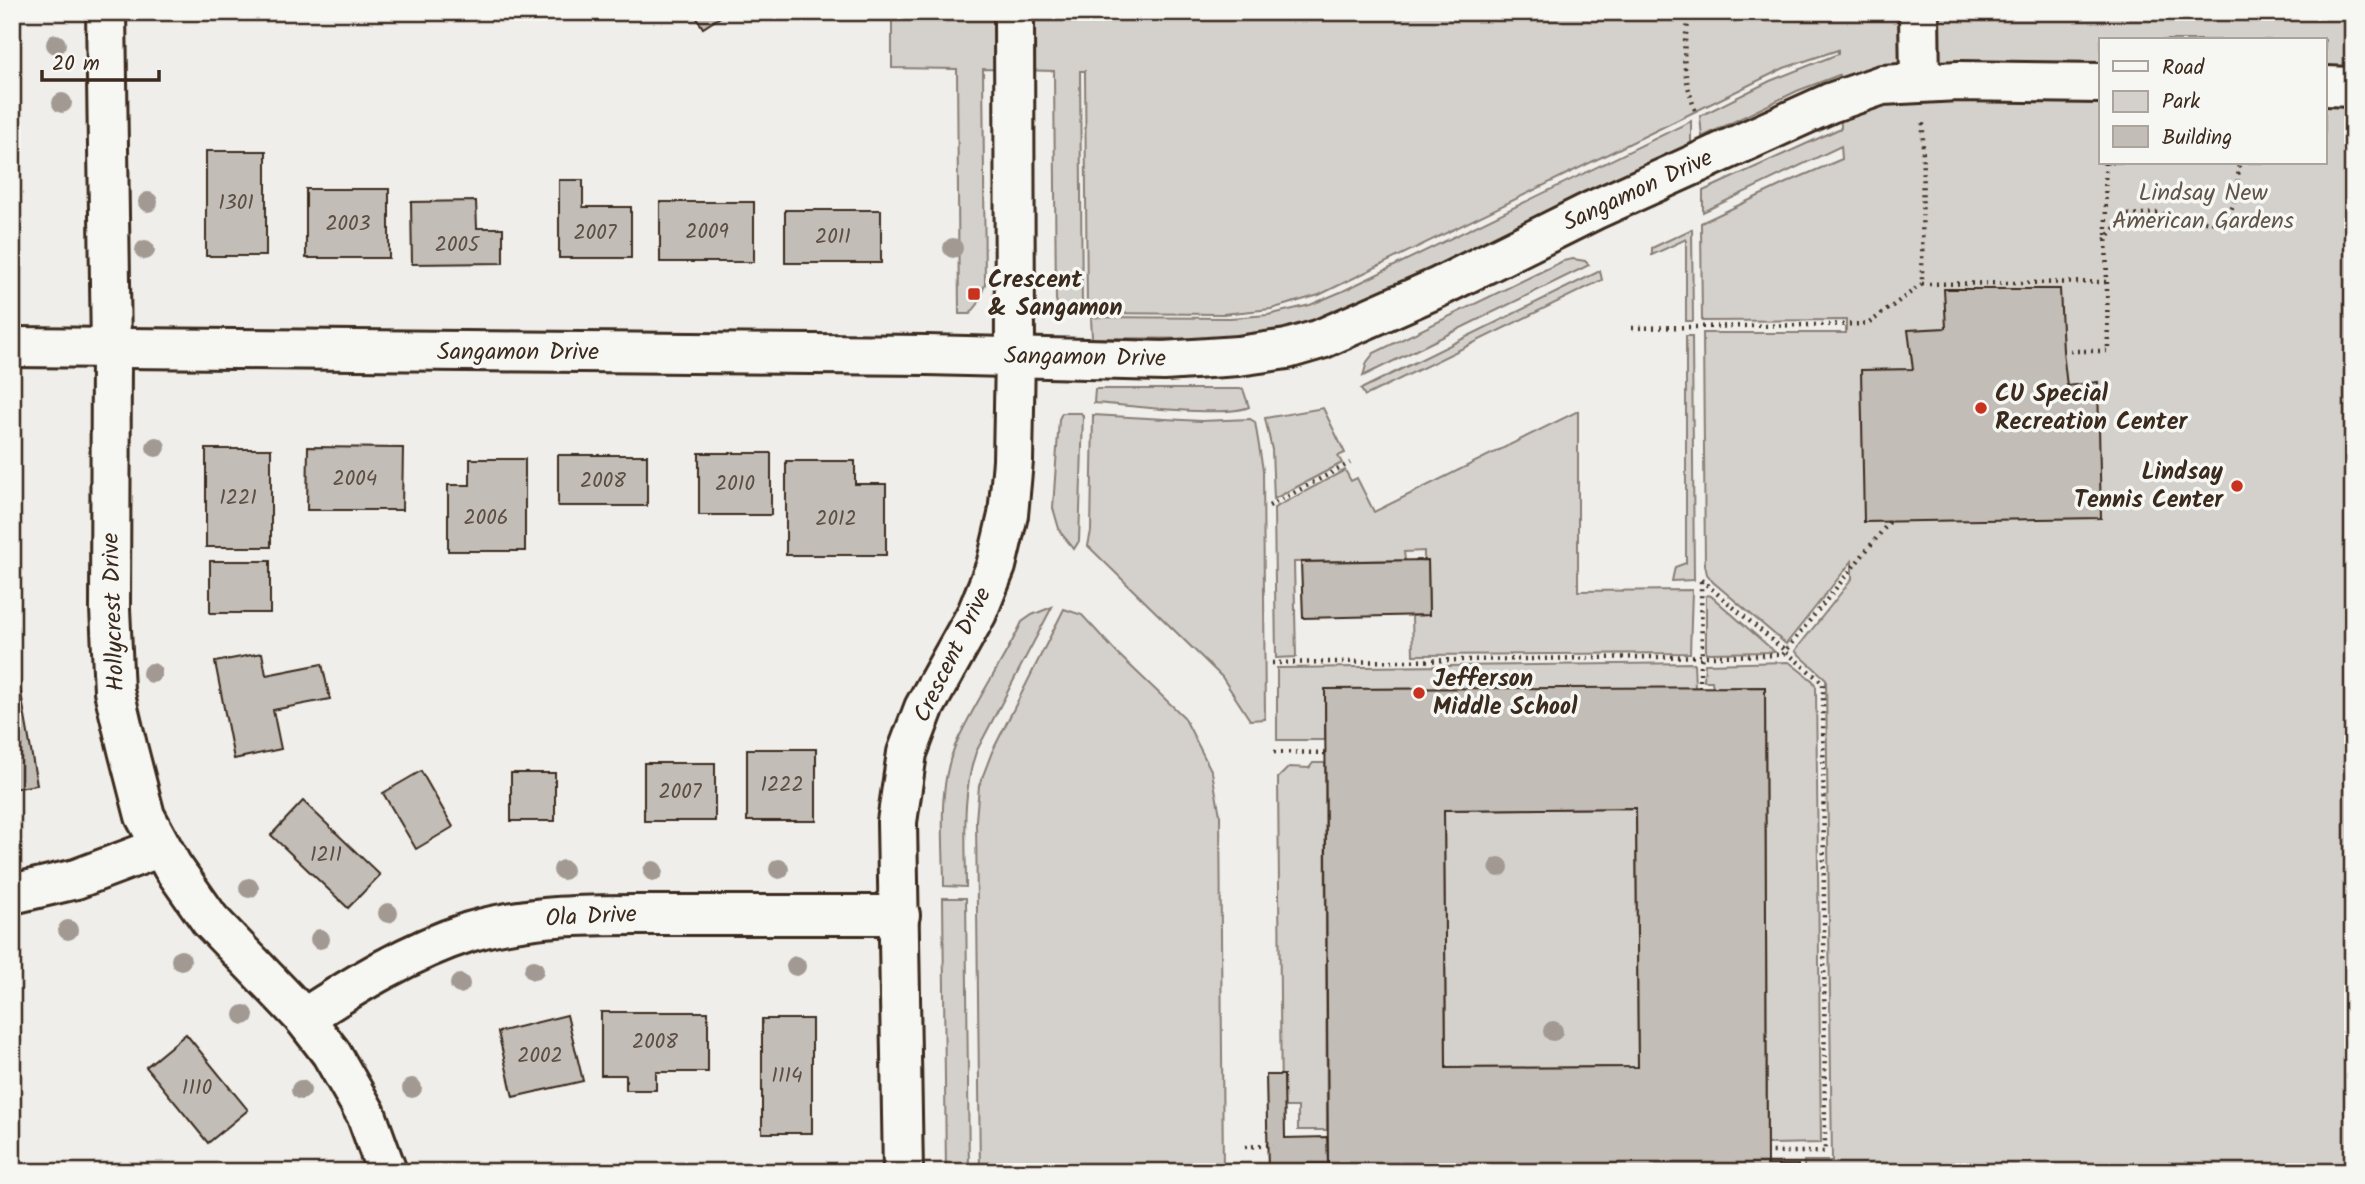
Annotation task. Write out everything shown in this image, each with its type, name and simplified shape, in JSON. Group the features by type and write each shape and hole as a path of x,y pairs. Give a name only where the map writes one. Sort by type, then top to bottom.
{"street":[{"name":"Hollycrest Drive","path":"106,12 111,349 110,609 114,691 145,816 160,847 210,920 304,1018 331,1054 366,1114 387,1172"},
{"name":"Crescent Drive","path":"902,1172 897,822 906,753 924,708 977,612 996,566 1008,515 1013,461 1015,356 1014,12"},
{"path":"1919,12 1920,82"},
{"name":"Sangamon Drive","path":"12,347 1015,356 1164,361 1238,356 1287,349 1321,339 1437,288 1594,210 1830,103 1882,85 1920,82 2099,83"},
{"path":"2326,86 2353,87"},
{"path":"12,894 76,879 160,847"},
{"name":"Ola Drive","path":"304,1018 353,987 419,952 470,932 512,922 580,915 900,915"}],"path":[{"path":"1691,12 1684,43 1683,66 1696,113"},
{"path":"1922,284 1923,133"},
{"path":"2063,351 2108,351 2105,164"},
{"path":"2105,240 2125,215 2157,213 2217,223 2228,218 2237,194 2239,164"},
{"path":"1632,328 1868,324 1922,284 2107,282"},
{"path":"1269,506 1350,463"},
{"path":"1272,663 1782,655 1891,520"},
{"path":"1700,688 1701,580 1823,683 1825,1152 1767,1152"},
{"path":"1274,752 1325,753"},
{"path":"1245,1147 1273,1145"}],"green space":[{"name":"Lindsay New American Gardens","path":"892,12 2353,12 2353,1172 1804,1172 1804,1161 1832,1161 1826,679 1795,651 1852,579 1852,561 1786,644 1707,574 1703,333 1846,333 1846,320 1702,321 1701,223 1842,159 1841,146 1703,212 1703,191 1841,128 1839,75 1797,91 1702,137 1700,116 1770,81 1838,54 1838,50 1784,68 1319,295 1271,309 1223,314 1087,313 1085,71 1080,71 1082,309 1059,309 1056,300 1054,71 983,69 985,284 978,304 970,314 959,314 957,69 892,68"},
{"path":"1691,121 1691,144 1341,313 1303,328 1220,339 1092,338 1091,317 1230,318 1268,315 1310,305"},
{"path":"1692,229 1693,321 1686,321 1686,239 1652,255 1652,248"},
{"path":"1563,261 1585,261 1589,265 1363,376 1367,362 1374,353"},
{"path":"1600,271 1602,280 1365,396 1361,389"},
{"path":"1686,336 1692,336 1694,580 1672,581 1675,567 1686,563"},
{"path":"1095,389 1243,389 1249,407 1198,411 1094,403"},
{"path":"1323,408 1345,453 1338,456 1342,463 1274,499 1272,450 1265,418"},
{"path":"1578,411 1578,591 1692,590 1690,653 1413,655 1412,616 1429,615 1428,560 1424,560 1424,551 1404,552 1405,560 1294,562 1296,657 1276,658 1274,508 1345,470 1351,481 1357,478 1374,512"},
{"path":"1062,413 1081,413 1083,416 1079,541 1074,549 1060,532 1053,508 1059,419"},
{"path":"1093,415 1201,421 1250,419 1255,422 1263,470 1265,719 1250,720 1222,677 1088,546 1091,531"},
{"path":"1708,595 1711,596 1775,652 1706,653"},
{"path":"1052,607 976,752 966,802 966,887 944,886 944,797 949,763 955,746 1022,622"},
{"path":"1064,609 1082,615 1117,653 1184,717 1212,772 1220,815 1223,1172 980,1172 976,820 979,786 992,752"},
{"path":"1789,662 1813,681 1816,687 1821,1143 1767,1144 1765,688 1713,688 1712,681 1704,681 1705,664"},
{"path":"1694,663 1695,688 1325,689 1325,740 1277,740 1277,668"},
{"path":"1313,763 1325,763 1327,1130 1298,1130 1298,1107 1281,1107 1278,778 1289,767 1309,768"},
{"path":"1636,808 1638,1067 1446,1068 1444,810"},
{"path":"943,898 966,898 969,1172 946,1172"}],"building":[{"path":"693,12 728,12 703,28"},
{"path":"12,125 16,125 16,243 12,243"},
{"path":"206,151 266,151 266,256 206,256"},
{"path":"559,180 583,180 583,207 631,207 631,258 559,258"},
{"path":"306,189 389,189 389,258 306,258"},
{"path":"476,201 477,228 503,228 503,263 412,264 411,202"},
{"path":"660,202 754,202 754,262 660,262"},
{"path":"785,210 881,210 881,263 785,263"},
{"name":"CU Special Recreation Center","path":"1944,289 2060,289 2067,386 2098,382 2101,518 1864,522 1861,370 1913,369 1908,330 1946,328"},
{"path":"308,447 403,448 402,510 307,510"},
{"path":"206,449 271,449 271,547 206,547"},
{"path":"699,453 771,453 771,515 699,515"},
{"path":"558,455 647,455 647,506 558,506"},
{"path":"470,459 525,459 525,551 448,551 448,485 470,485"},
{"path":"786,461 855,461 855,484 886,484 886,555 786,555"},
{"path":"12,465 16,465 16,570 12,570"},
{"path":"1428,560 1429,615 1303,618 1301,562"},
{"path":"210,561 270,561 270,613 210,613"},
{"path":"262,653 266,675 322,664 330,699 273,710 281,749 234,759 215,662"},
{"path":"12,670 17,670 37,785 12,789"},
{"path":"1765,687 1767,1165 1798,1165 1798,1172 1308,1172 1308,1164 1328,1164 1325,689","holes":["1636,808 1638,1067 1446,1068 1444,810"]},
{"path":"747,749 816,749 816,821 747,821"},
{"path":"644,763 715,763 715,821 644,821"},
{"path":"421,771 453,827 416,849 383,793"},
{"path":"511,773 555,773 555,821 511,821"},
{"path":"303,801 380,875 348,908 271,835"},
{"path":"601,1012 708,1012 708,1072 656,1072 656,1090 626,1090 626,1075 601,1075"},
{"path":"567,1015 583,1081 513,1097 498,1032"},
{"path":"762,1019 812,1019 812,1133 762,1133"},
{"path":"186,1034 248,1110 208,1143 146,1067"},
{"path":"1266,1075 1284,1075 1285,1138 1327,1137 1328,1164 1287,1165 1287,1172 1268,1172"}],"place":[{"name":"Crescent & Sangamon","path":"974,294"},
{"name":"CU Special Recreation Center","path":"1981,408"},
{"name":"Lindsay Tennis Center","path":"2237,486"},
{"name":"Jefferson Middle School","path":"1419,693"}]}
